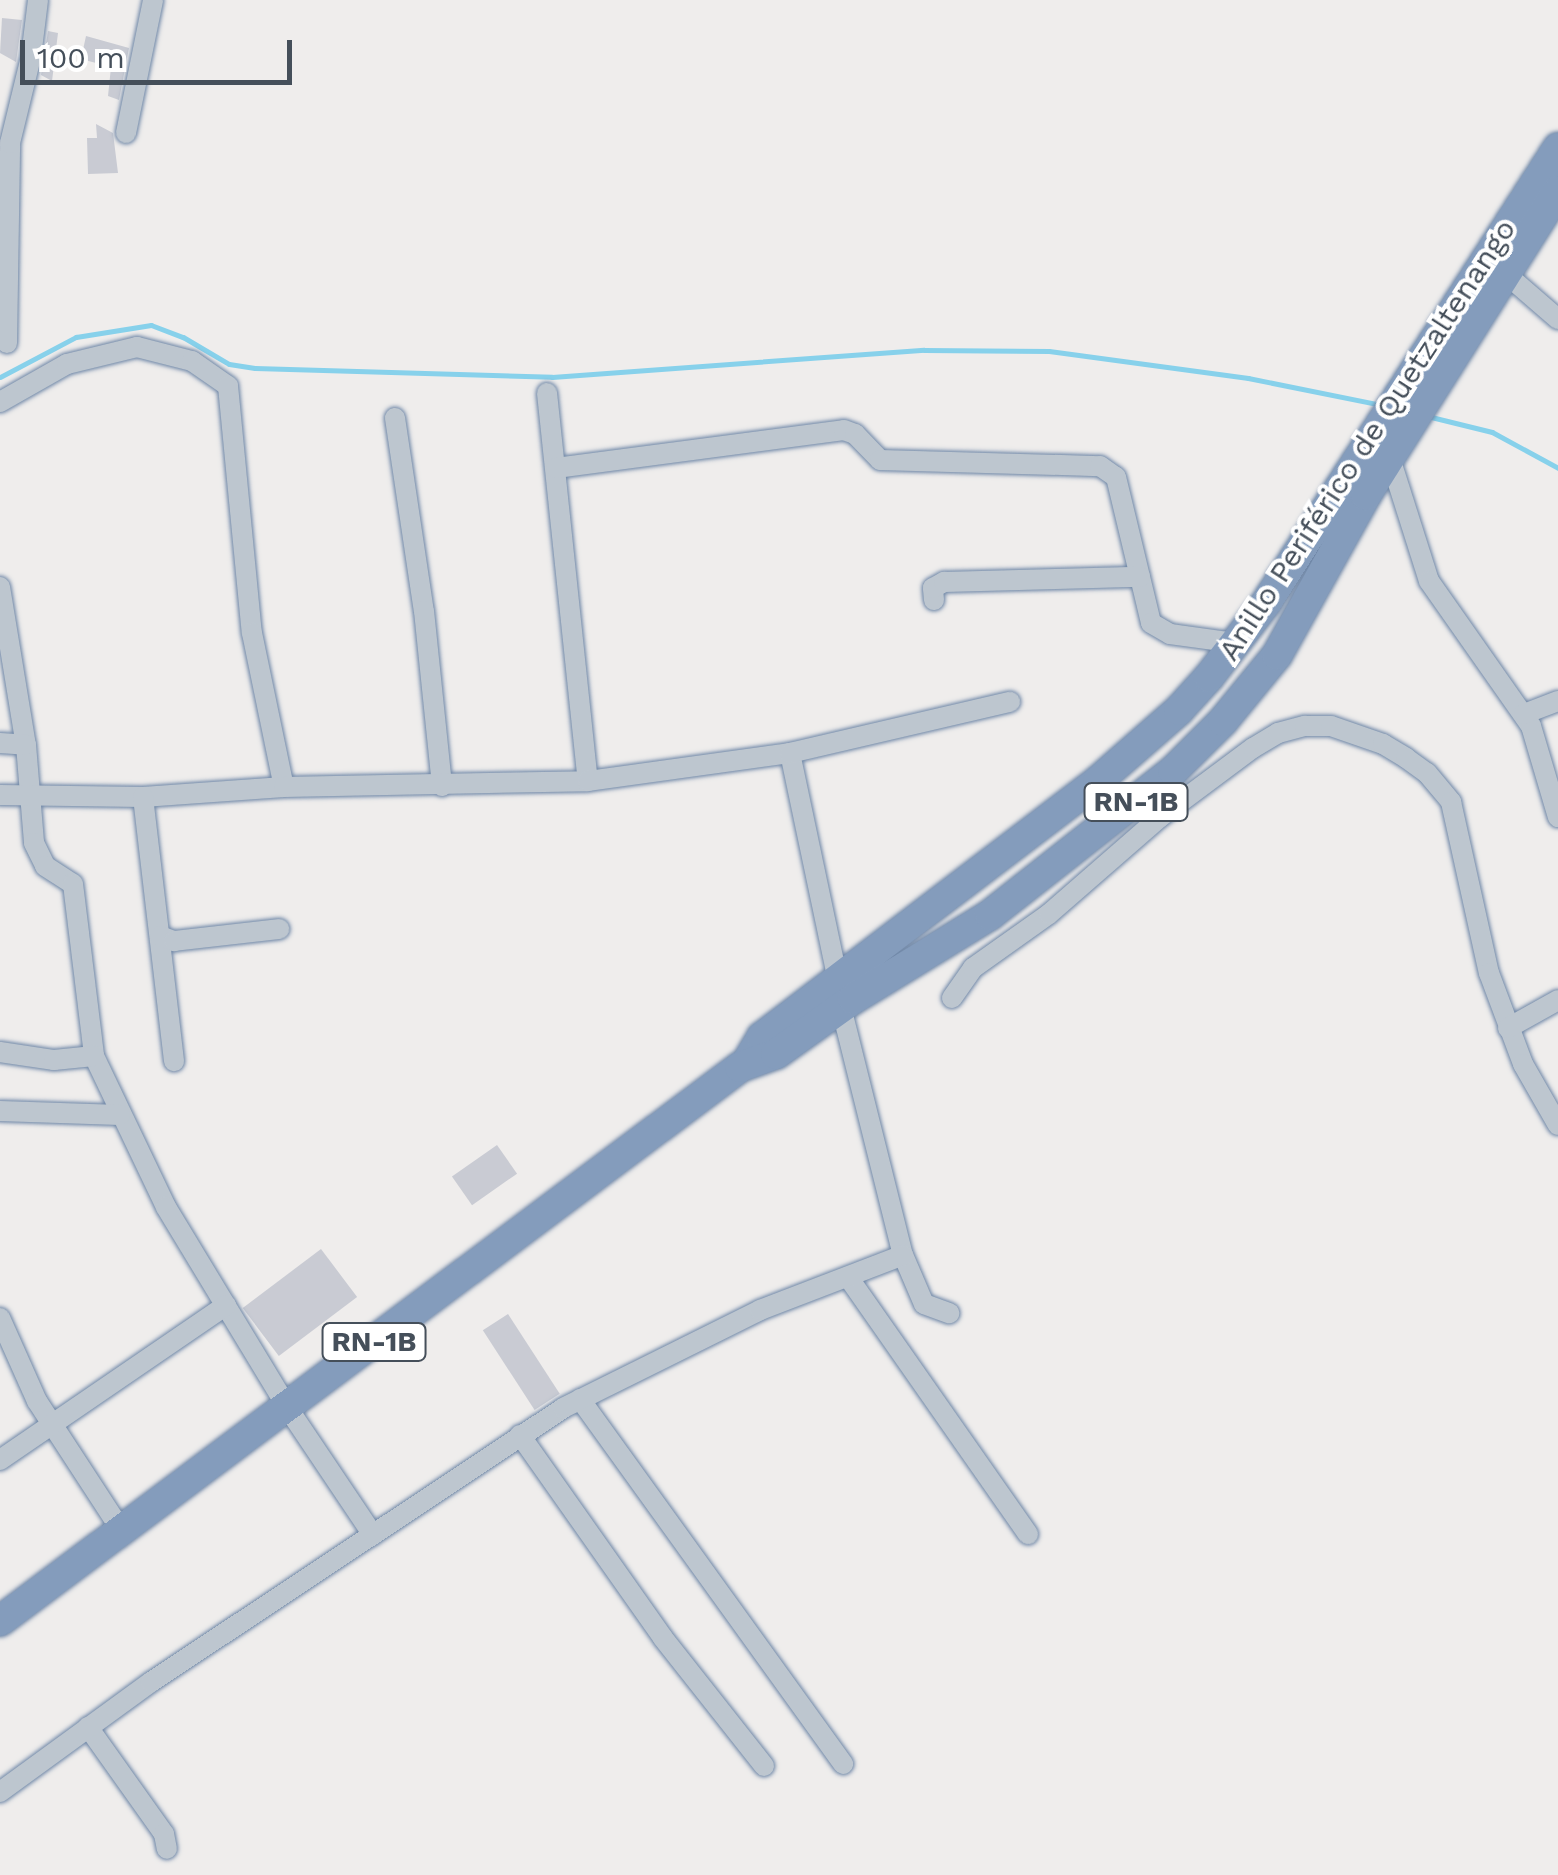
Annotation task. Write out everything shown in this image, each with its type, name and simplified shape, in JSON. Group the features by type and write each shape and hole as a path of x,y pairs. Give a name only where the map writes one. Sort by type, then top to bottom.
{"highway":[{"name":"Anillo Periférico de Quetzaltenango","path":"839,993 943,944 990,915 1160,782 1223,722 1277,655 1390,458 1404,412 1558,148"},
{"name":"Anillo Periférico de Quetzaltenango","path":"0,1621 747,1062 776,1054 839,993 1179,710 1236,643 1506,274 1558,191"}],"street":[{"path":"7,343 4,215 14,120 31,56 38,0"},
{"path":"126,133 153,0"},
{"path":"1506,274 1521,282 1558,319"},
{"path":"0,402 67,364 137,347 192,361 228,386 252,633 284,787"},
{"path":"547,392 588,781"},
{"path":"396,418 426,629 442,786"},
{"path":"556,468 844,430 855,434 880,460 1100,466 1116,477 1155,627 1170,634 1236,643"},
{"path":"1390,458 1429,581 1524,714 1535,736 1558,817"},
{"path":"934,600 933,588 944,582 1140,577"},
{"path":"0,587 26,744 37,853 45,866 69,879 73,887 94,1056 150,1179 287,1407 373,1535"},
{"path":"1524,714 1558,701"},
{"path":"0,794 143,796 284,787 588,781 790,753 1010,702"},
{"path":"952,998 972,968 1050,914 1159,818 1253,748 1278,733 1305,726 1332,726 1383,744 1406,758 1435,781 1451,802 1489,973 1508,1028 1558,1125"},
{"path":"0,743 26,744"},
{"path":"790,753 839,993 903,1256 924,1304 950,1313"},
{"path":"143,796 174,1061"},
{"path":"160,936 174,941 279,929"},
{"path":"943,944 972,968"},
{"path":"1508,1028 1558,1000"},
{"path":"0,1052 54,1060 94,1056"},
{"path":"0,1111 120,1115"},
{"path":"0,1792 88,1727 520,1435 580,1399 744,1318 903,1256"},
{"path":"848,1277 1028,1534"},
{"path":"0,1460 226,1305"},
{"path":"0,1318 51,1425 121,1530"},
{"path":"580,1399 843,1764"},
{"path":"520,1435 663,1638 764,1766"},
{"path":"88,1727 164,1834 168,1850"}],"building":[{"path":"2,18 22,20 16,62 0,53"},
{"path":"48,31 58,33 52,81 41,75"},
{"path":"86,36 129,48 119,100 108,96 111,67 81,59"},
{"path":"96,124 113,133 118,173 88,174 87,138 97,138"},
{"path":"497,1145 517,1174 472,1205 452,1177"},
{"path":"321,1249 357,1297 279,1356 243,1308"},
{"path":"508,1314 560,1394 535,1410 483,1330"}],"waterway":[{"path":"0,377 76,337 151,325 183,337 229,364 255,368 552,377 924,350 1049,351 1248,378 1382,405"},
{"path":"1427,416 1492,432 1558,468"}]}
